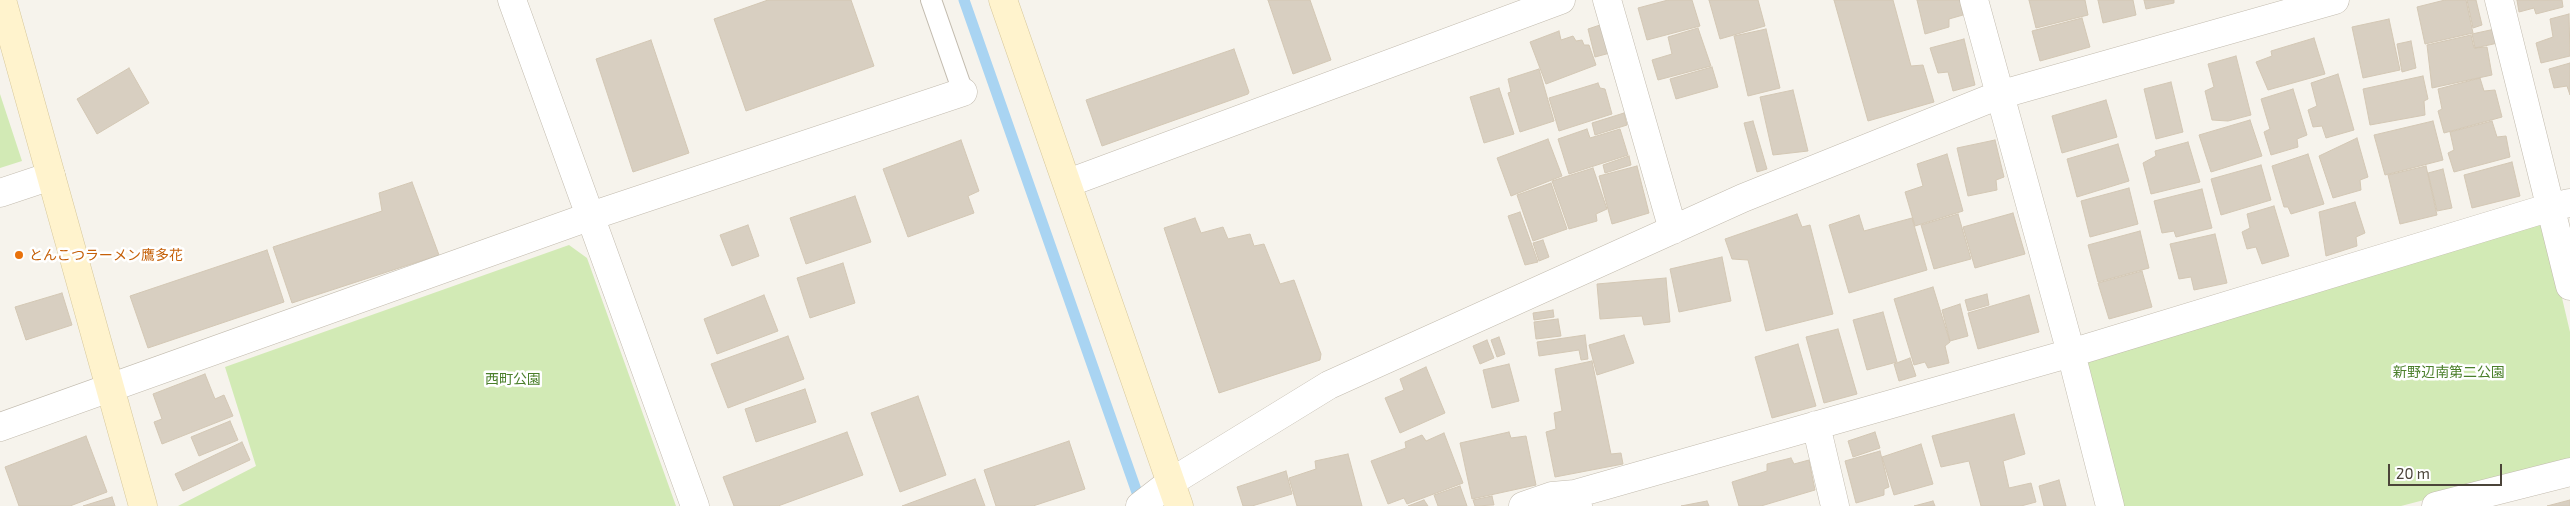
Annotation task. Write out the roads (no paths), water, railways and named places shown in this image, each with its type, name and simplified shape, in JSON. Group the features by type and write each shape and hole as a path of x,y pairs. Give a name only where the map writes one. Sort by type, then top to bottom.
{"street":[{"path":"2,0 143,506"},
{"path":"512,0 695,506"},
{"path":"1003,0 1175,494"},
{"path":"1068,183 1561,0"},
{"path":"1607,0 1673,230"},
{"path":"1974,0 2071,353 2110,506"},
{"path":"1140,506 1175,494 1329,385 1743,198 1999,94 2335,0"},
{"path":"2499,0 2561,205 2570,286"},
{"path":"0,427 591,216 963,92"},
{"path":"0,193 51,176"},
{"path":"1523,506 1552,496 1577,500 1816,425 2071,353 2561,205"},
{"path":"1816,425 1835,506"},
{"path":"2436,506 2570,472"}],"lane":[{"path":"931,0 963,92"}],"waterway":[{"path":"964,0 1141,504"}],"place":[{"name":"とんこつラーメン鷹多花","path":"19,255"}],"park label":[{"name":"新野辺南第二公園","path":"2449,372"},
{"name":"西町公園","path":"513,379"}]}
